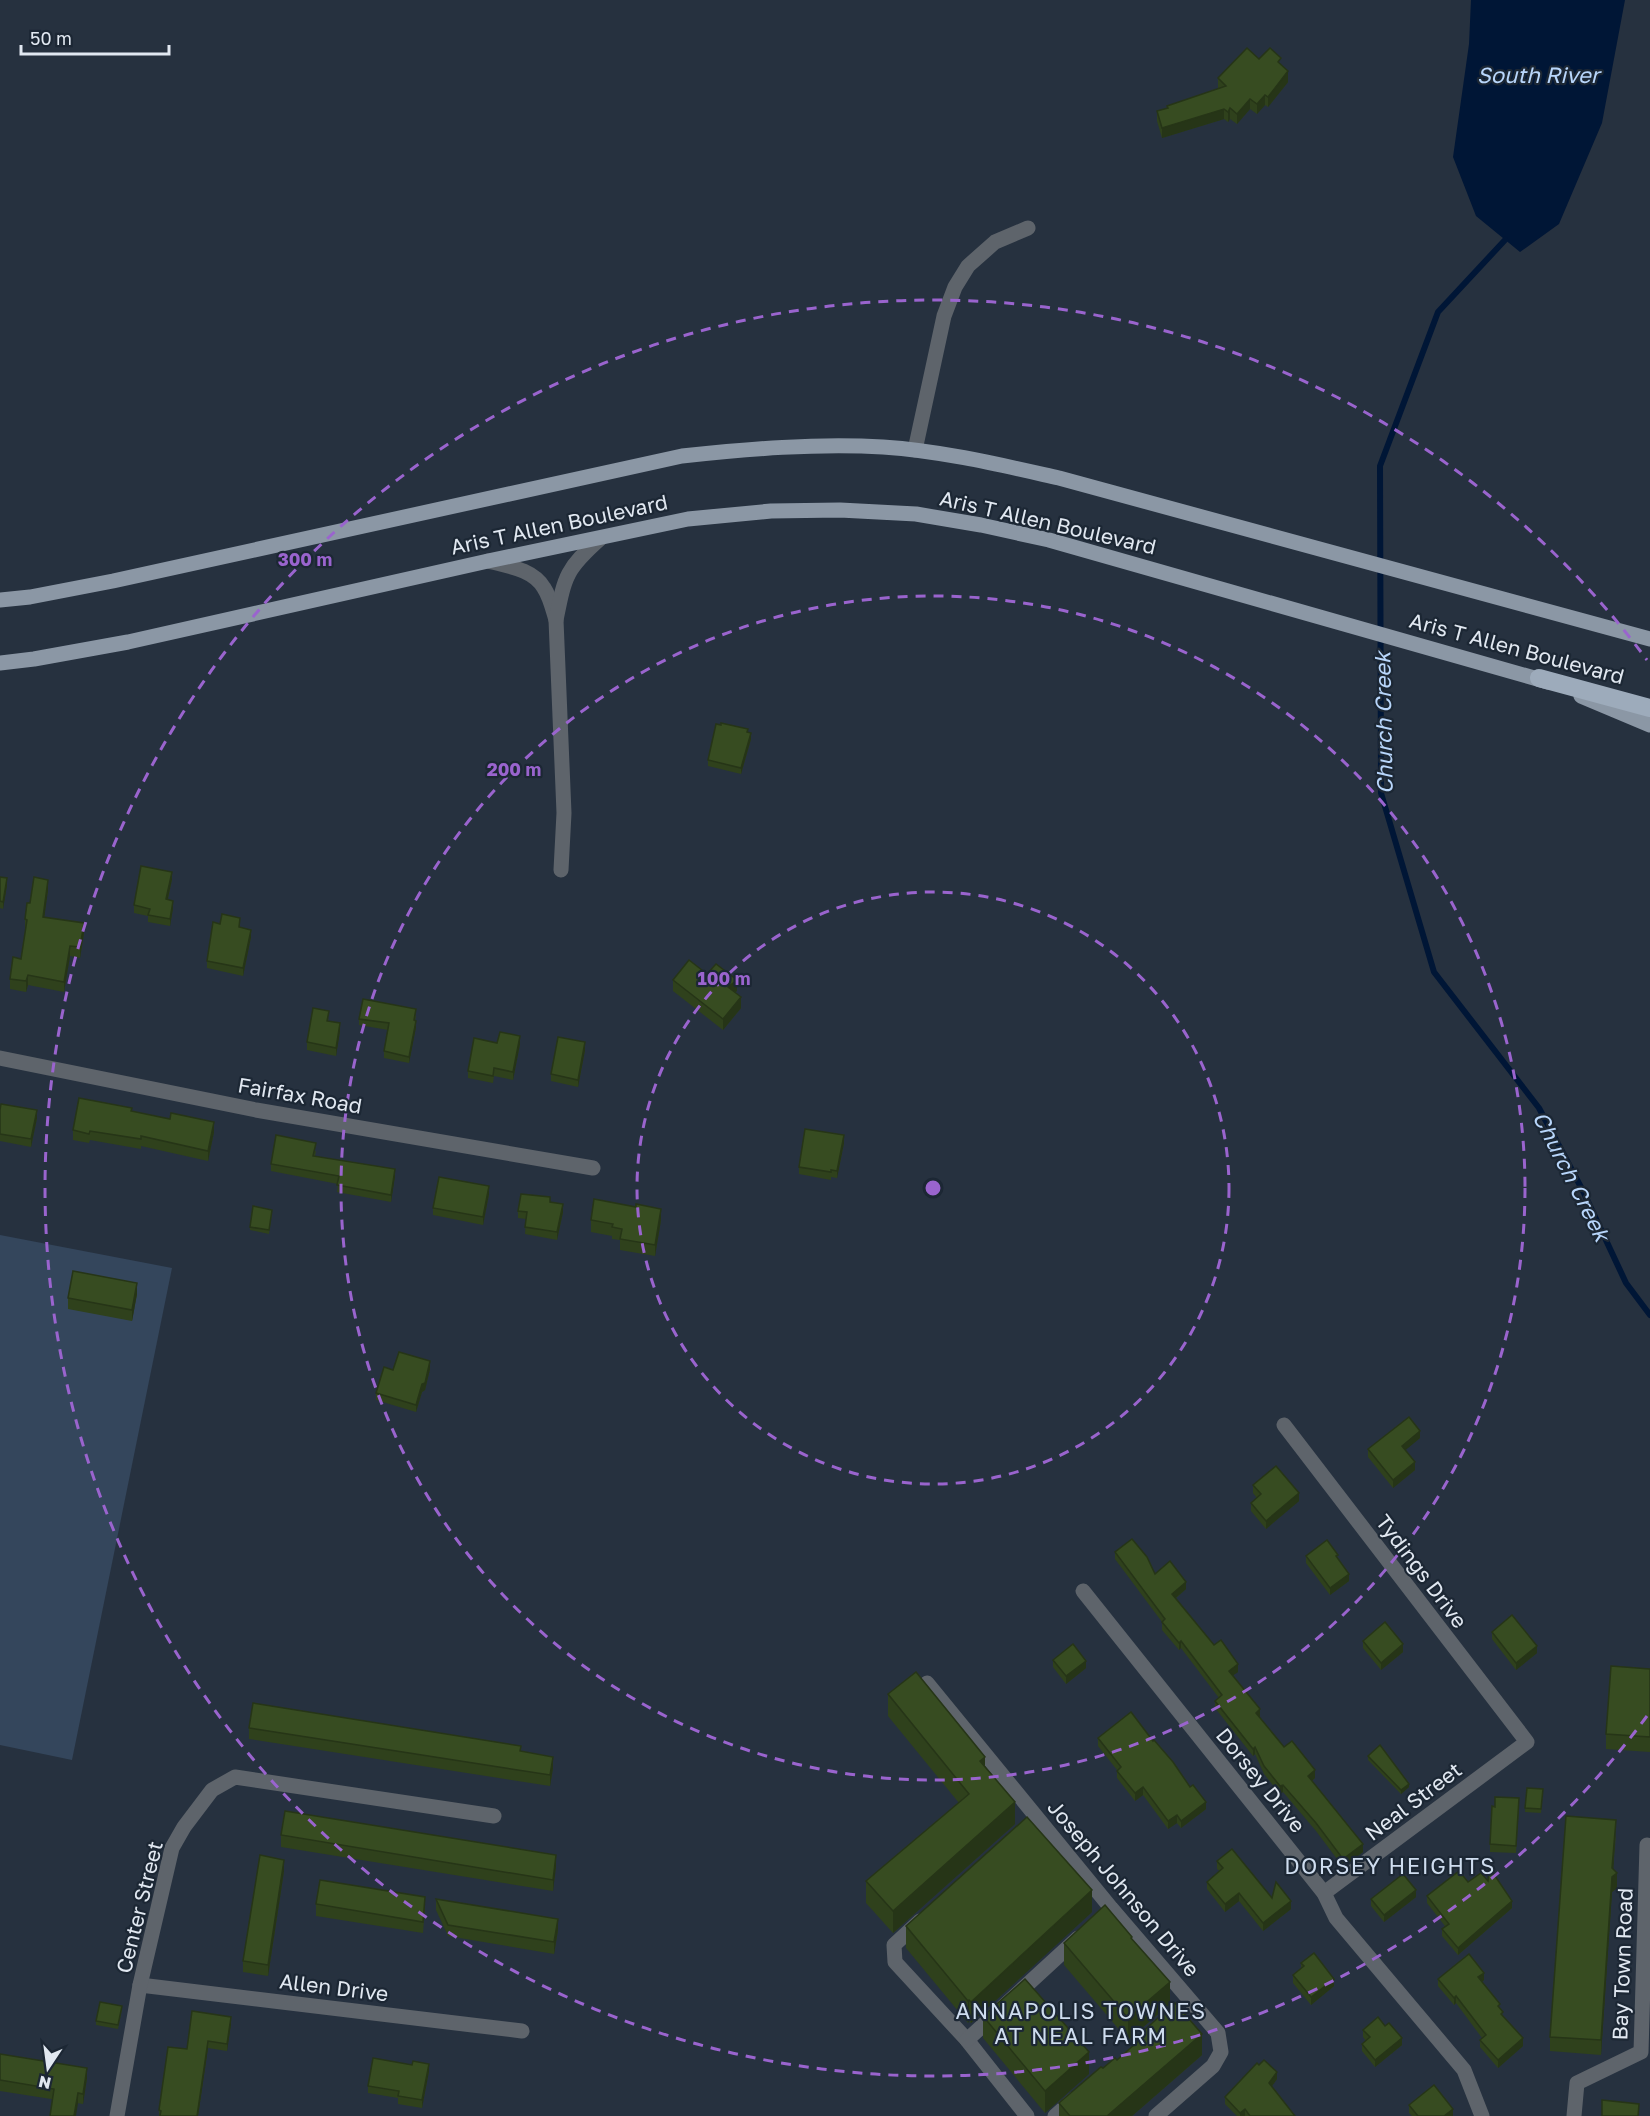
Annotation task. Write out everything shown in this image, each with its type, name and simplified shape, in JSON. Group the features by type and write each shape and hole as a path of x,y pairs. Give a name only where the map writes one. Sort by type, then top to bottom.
{"highway":[{"name":"Aris T Allen Boulevard","path":"1539,678 1650,708"}],"main road":[{"name":"Aris T Allen Boulevard","path":"0,600 30,597 113,581 682,456 767,447 842,446 915,450 985,461 1048,476 1277,536 1650,639"},
{"name":"Aris T Allen Boulevard","path":"0,663 34,660 128,642 488,561 688,519 771,511 840,510 916,514 1048,540 1539,678"},
{"path":"1539,678 1650,725"}],"street":[{"path":"915,450 944,316 955,287 968,266 995,242 1028,228"},
{"path":"561,870 564,813 556,620 562,590 569,571 575,562 601,538"},
{"path":"488,561 522,571 538,581 545,589 556,620"},
{"name":"Fairfax Road","path":"0,1058 256,1110 593,1168"},
{"name":"Tydings Drive","path":"1284,1425 1527,1742"},
{"name":"Dorsey Drive","path":"1083,1591 1324,1893 1336,1918 1464,2070 1482,2116"},
{"name":"Joseph Johnson Drive","path":"927,1683 1032,1821 1106,1912 1185,2003 1218,2033 1221,2052 1213,2066 1156,2116"},
{"name":"Neal Street","path":"1324,1893 1527,1742"},
{"name":"Center Street","path":"117,2116 140,1985 172,1848 184,1827 212,1790 236,1777 494,1816"},
{"name":"Bay Town Road","path":"1574,2116 1577,2083 1641,2052 1647,1845"},
{"path":"929,1913 894,1945 895,1962 967,2040 1027,2116"},
{"path":"967,2040 1085,1931"},
{"name":"Allen Drive","path":"140,1985 522,2031"},
{"path":"1055,2116 1082,2092"}],"shaded area":[{"path":"0,1235 172,1268 72,1760 0,1745"}],"water":[{"name":"South River","path":"1471,0 1625,0 1602,123 1559,224 1520,252 1476,216 1453,157 1469,44"}],"building":[{"path":"1247,48 1259,59 1270,48 1281,58 1278,62 1288,71 1268,97 1265,95 1257,104 1250,99 1237,114 1230,108 1228,112 1224,109 1162,128 1157,111 1226,86 1218,78"},
{"path":"721,723 748,729 747,732 751,733 741,768 708,760 716,724 721,725"},
{"path":"141,866 172,872 166,899 173,901 170,919 148,915 150,909 134,905"},
{"path":"0,877 7,878 3,902 0,901"},
{"path":"34,877 48,880 43,917 84,923 80,947 70,946 64,982 28,975 26,981 10,979 13,957 21,959 27,920 25,919 27,903 30,903"},
{"path":"222,914 240,918 239,927 251,930 243,968 207,961 213,922 220,924"},
{"path":"689,960 707,974 716,964 737,980 728,987 741,997 723,1019 673,980"},
{"path":"363,999 416,1009 409,1057 384,1051 389,1023 359,1019"},
{"path":"313,1008 329,1011 327,1021 340,1023 336,1048 307,1042"},
{"path":"500,1032 520,1036 513,1072 494,1068 493,1076 468,1071 474,1038 497,1043"},
{"path":"558,1037 585,1042 578,1080 551,1074"},
{"path":"79,1098 132,1108 131,1111 170,1119 171,1113 214,1122 208,1151 141,1136 141,1139 90,1131 89,1134 73,1130"},
{"path":"1,1104 37,1110 31,1139 0,1134"},
{"path":"805,1129 844,1135 837,1171 799,1167"},
{"path":"276,1135 316,1143 313,1156 395,1169 391,1195 337,1185 339,1176 271,1164"},
{"path":"439,1177 489,1186 483,1217 433,1208"},
{"path":"521,1194 550,1197 550,1202 563,1204 557,1232 525,1227 527,1212 518,1211"},
{"path":"594,1199 661,1209 655,1245 620,1239 622,1229 612,1227 613,1224 591,1220"},
{"path":"253,1206 272,1210 269,1230 250,1227"},
{"path":"73,1271 137,1283 132,1310 68,1298"},
{"path":"399,1352 430,1361 425,1383 422,1384 416,1405 376,1393 384,1367 393,1370"},
{"path":"1409,1417 1420,1431 1402,1446 1415,1462 1393,1480 1368,1449"},
{"path":"1276,1466 1299,1493 1266,1521 1251,1503 1261,1494 1253,1485"},
{"path":"1132,1539 1147,1557 1155,1574 1170,1561 1186,1582 1172,1594 1214,1645 1221,1640 1238,1664 1229,1671 1260,1709 1256,1713 1284,1747 1292,1741 1315,1770 1308,1776 1363,1844 1343,1859 1316,1823 1283,1785 1280,1786 1264,1766 1255,1747 1253,1749 1215,1701 1222,1695 1181,1641 1179,1643 1162,1622 1165,1619 1115,1552"},
{"path":"1327,1540 1349,1574 1330,1588 1306,1556"},
{"path":"1512,1615 1537,1646 1516,1663 1492,1632"},
{"path":"1385,1622 1403,1644 1381,1663 1363,1641"},
{"path":"1073,1644 1086,1661 1066,1676 1053,1660"},
{"path":"1611,1666 1650,1669 1650,1737 1606,1734"},
{"path":"916,1672 985,1757 980,1761 1015,1802 893,1911 866,1881 969,1794 888,1694"},
{"path":"253,1703 521,1746 520,1751 553,1757 550,1775 249,1728"},
{"path":"1131,1712 1153,1741 1173,1762 1190,1787 1193,1785 1206,1802 1181,1821 1177,1815 1168,1821 1143,1787 1135,1793 1117,1771 1121,1767 1098,1738"},
{"path":"1380,1745 1409,1784 1401,1790 1368,1756"},
{"path":"1527,1788 1543,1789 1541,1809 1525,1808"},
{"path":"1495,1797 1519,1798 1516,1846 1490,1844 1492,1806 1495,1807"},
{"path":"285,1811 556,1855 553,1880 281,1835"},
{"path":"1566,1816 1616,1820 1612,1868 1617,1873 1612,1877 1601,2040 1550,2037"},
{"path":"1027,1817 1092,1890 971,2002 906,1926"},
{"path":"1232,1849 1272,1898 1276,1882 1291,1901 1263,1923 1239,1893 1225,1904 1207,1882 1223,1868 1217,1861"},
{"path":"260,1855 284,1860 268,1965 243,1961"},
{"path":"1489,1867 1512,1901 1458,1948 1442,1929 1449,1924 1427,1896 1459,1871 1468,1882 1481,1873 1488,1881"},
{"path":"1403,1874 1416,1890 1384,1915 1371,1899"},
{"path":"320,1880 425,1897 423,1922 316,1904"},
{"path":"436,1899 558,1919 554,1942 448,1925"},
{"path":"1105,1905 1170,1982 1128,2018 1064,1943"},
{"path":"1314,1953 1334,1979 1311,1997 1293,1975 1304,1966 1301,1963"},
{"path":"1469,1954 1484,1973 1478,1977 1500,2004 1498,2006 1503,2012 1501,2014 1523,2038 1498,2060 1480,2040 1486,2035 1456,1996 1454,1998 1438,1979"},
{"path":"1025,1979 1089,2052 1045,2091 983,2016"},
{"path":"100,2002 122,2006 118,2025 96,2021"},
{"path":"1175,2003 1202,2034 1107,2116 1070,2116 1059,2103 1101,2067 1103,2068 1115,2058 1117,2060 1144,2036 1141,2033"},
{"path":"192,2011 231,2017 227,2044 208,2041 197,2116 160,2116 168,2047 187,2049"},
{"path":"1378,2017 1385,2026 1389,2023 1402,2038 1375,2060 1362,2044 1370,2037 1363,2030"},
{"path":"0,2054 87,2068 83,2094 78,2093 74,2116 50,2116 54,2089 0,2080"},
{"path":"373,2058 412,2065 413,2061 429,2064 422,2100 398,2096 399,2091 368,2086"},
{"path":"1264,2060 1277,2072 1269,2083 1295,2116 1250,2116 1245,2109 1240,2113 1225,2097 1257,2063 1259,2065"},
{"path":"1434,2085 1453,2109 1444,2116 1418,2116 1409,2105"},
{"path":"1602,2100 1639,2104 1638,2116 1602,2116"}],"waterway":[{"name":"Church Creek","path":"1505,240 1438,312 1380,466 1381,793 1434,972 1539,1108 1583,1191 1626,1283 1650,1315"}],"district":[{"name":"DORSEY HEIGHTS","path":"1390,1865"},
{"name":"ANNAPOLIS TOWNES AT NEAL FARM","path":"1081,2022"}]}
